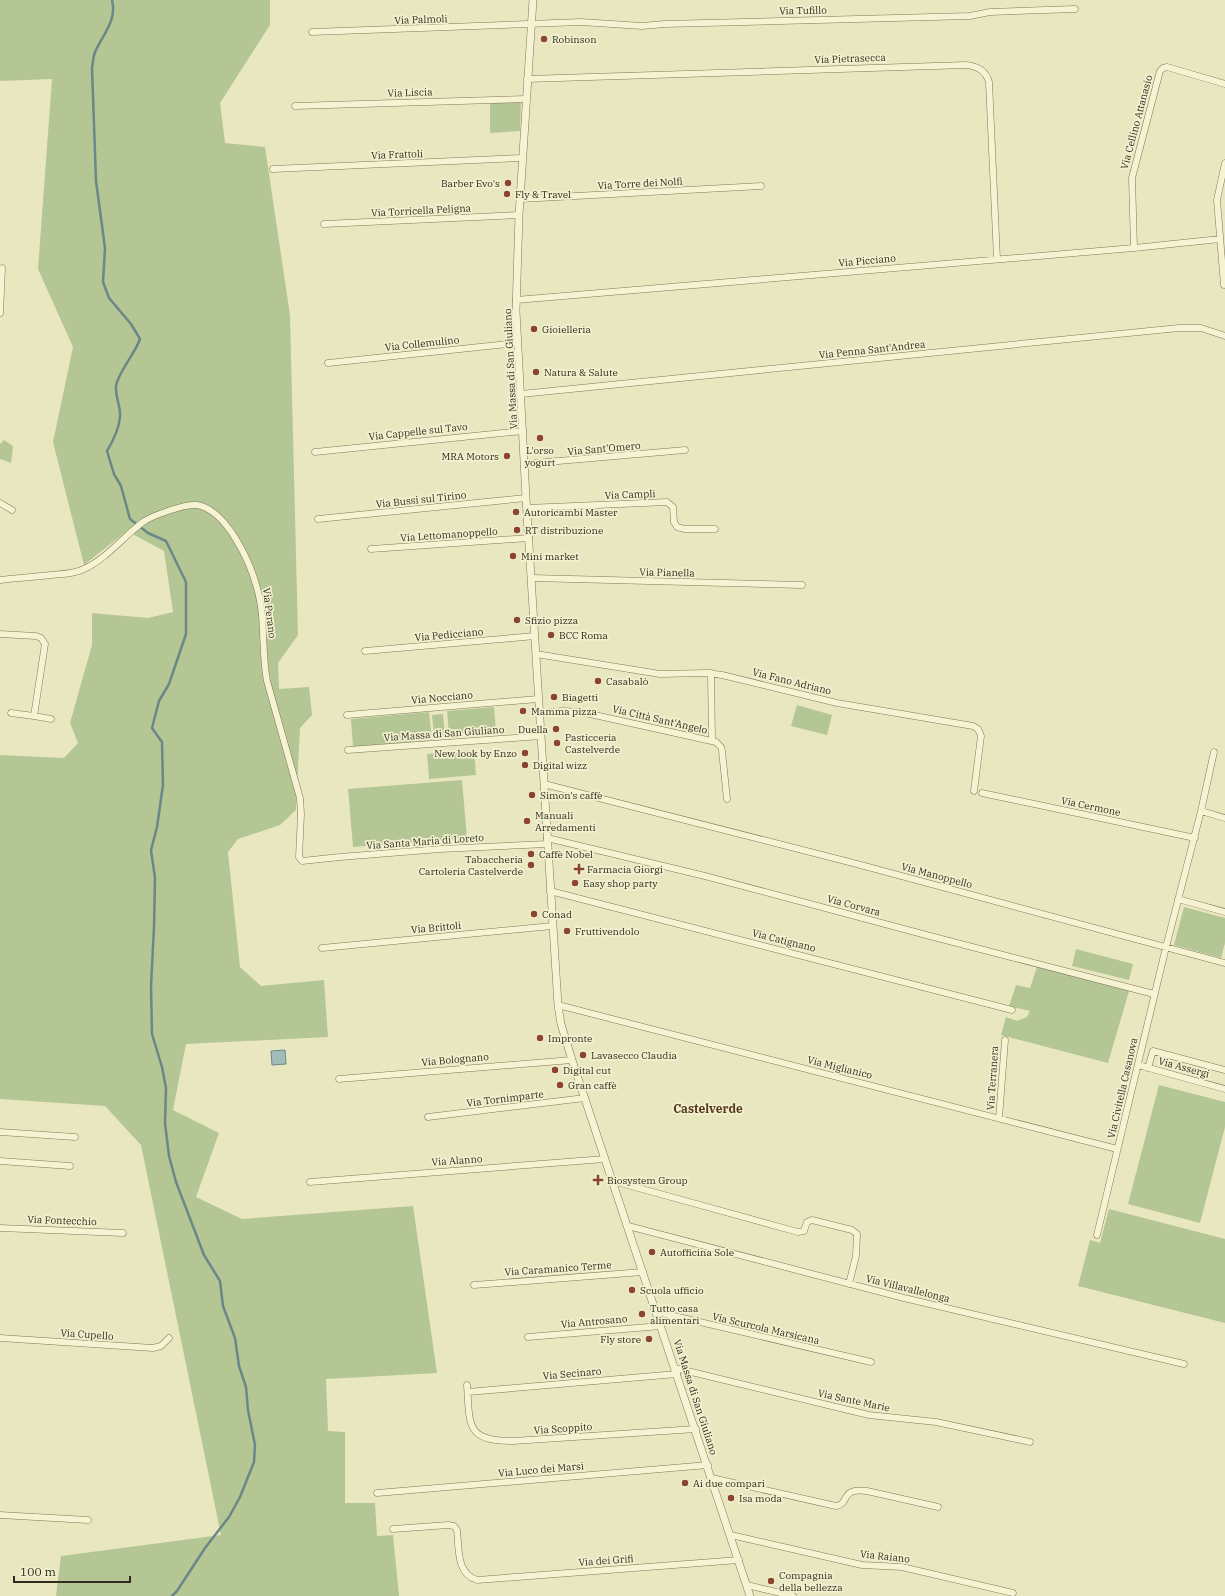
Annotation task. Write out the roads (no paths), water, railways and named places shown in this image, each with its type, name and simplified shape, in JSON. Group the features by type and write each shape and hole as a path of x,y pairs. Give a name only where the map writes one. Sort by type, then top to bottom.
{"street":[{"name":"Via Massa di San Giuliano","path":"533,0 522,158 516,300 526,498 558,1005 561,1024 572,1060 708,1465 750,1596"},
{"name":"Via Tufillo","path":"531,25 585,22 648,26 665,24 970,16 992,12 1075,9"},
{"name":"Via Palmoli","path":"312,32 531,25"},
{"name":"Via Pietrasecca","path":"527,78 966,65 976,67 984,72 989,82 997,259"},
{"name":"Via Cellino Attanasio","path":"1134,248 1132,178 1160,71 1167,67 1225,84"},
{"name":"Via Liscia","path":"295,106 526,99"},
{"name":"Via Frattoli","path":"273,169 522,158"},
{"path":"1224,285 1217,195 1225,163"},
{"name":"Via Torre dei Nolfi","path":"520,199 761,186"},
{"name":"Via Torricella Peligna","path":"324,224 519,215"},
{"name":"Via Picciano","path":"516,300 1134,248 1220,239"},
{"path":"0,313 2,268"},
{"name":"Via Penna Sant'Andrea","path":"521,394 1179,328 1200,328 1225,336"},
{"name":"Via Collemulino","path":"328,363 518,343"},
{"name":"Via Cappelle sul Tavo","path":"315,452 523,431"},
{"name":"Via Sant'Omero","path":"524,464 685,450"},
{"name":"Via Bussi sul Tirino","path":"318,519 526,498"},
{"name":"Via Campli","path":"527,508 667,502 674,506 674,522 677,527 684,529 715,529"},
{"path":"0,503 12,510"},
{"name":"Via Perano","path":"0,580 71,573 83,570 149,518 176,508 191,505 201,506 212,512 222,521 246,559 259,595 264,662 268,685 284,737 300,798 301,814 299,856 304,862"},
{"name":"Via Lettomanoppello","path":"371,550 529,538"},
{"name":"Via Pianella","path":"532,578 802,585"},
{"path":"0,634 34,635 41,638 44,642 34,716"},
{"name":"Via Pedicciano","path":"365,651 535,636"},
{"name":"Via Fano Adriano","path":"536,654 656,674 671,675 711,673 832,702 976,727 980,731 981,736 974,791"},
{"path":"711,673 712,741"},
{"name":"Via Nocciano","path":"347,715 538,699"},
{"name":"Via Città Sant'Angelo","path":"540,713 568,710 580,712 712,741 719,744 722,751 727,799"},
{"path":"11,713 51,719"},
{"name":"Via Massa di San Giuliano","path":"348,750 541,736"},
{"path":"1166,946 1195,838 1214,752"},
{"name":"Via Manoppello","path":"544,784 850,862 1225,963"},
{"name":"Via Cermone","path":"982,793 1195,838"},
{"path":"1201,811 1225,818"},
{"name":"Via Santa Maria di Loreto","path":"304,862 340,857 547,841"},
{"name":"Via Corvara","path":"547,841 705,876 1154,994"},
{"name":"Via Catignano","path":"550,891 1012,1010"},
{"path":"1178,899 1225,912"},
{"name":"Via Brittoli","path":"322,948 552,926"},
{"name":"Via Civitella Casanova","path":"1097,1235 1166,946"},
{"name":"Via Miglianico","path":"558,1005 1117,1149"},
{"name":"Via Terranera","path":"999,1118 1004,1040"},
{"path":"1142,1048 1225,1070"},
{"path":"1148,1068 1153,1051"},
{"name":"Via Bolognano","path":"339,1079 572,1060"},
{"name":"Via Assergi","path":"1138,1065 1225,1089"},
{"name":"Via Tornimparte","path":"428,1117 585,1098"},
{"path":"0,1132 75,1137"},
{"name":"Via Alanno","path":"310,1182 605,1159"},
{"path":"0,1161 70,1166"},
{"path":"613,1181 798,1232 804,1231 807,1222 812,1220 852,1230 857,1235 856,1251 849,1284"},
{"name":"Via Villavallelonga","path":"628,1226 911,1300 1184,1364"},
{"name":"Via Fontecchio","path":"0,1228 123,1233"},
{"name":"Via Caramanico Terme","path":"474,1284 643,1272"},
{"name":"Via Scurcola Marsicana","path":"657,1312 871,1362"},
{"name":"Via Antrosano","path":"528,1337 661,1326"},
{"name":"Via Cupello","path":"0,1338 153,1348 161,1346 169,1338"},
{"name":"Via Secinaro","path":"467,1388 676,1371"},
{"name":"Via Sante Marie","path":"676,1371 869,1415 936,1422 1030,1442"},
{"name":"Via Scoppito","path":"467,1388 471,1424 481,1436 490,1440 513,1441 696,1429"},
{"name":"Via Luco dei Marsi","path":"377,1493 708,1465"},
{"path":"712,1478 836,1506 841,1504 850,1491 859,1490 938,1507"},
{"path":"0,1515 88,1520"},
{"name":"Via dei Grifi","path":"393,1529 448,1525 454,1526 457,1530 462,1569 468,1576 474,1579 739,1560"},
{"name":"Via Raiano","path":"731,1535 862,1565 902,1567 1013,1593"},
{"path":"747,1585 793,1596"}],"water":[{"path":"285,1050 286,1064 272,1065 271,1051"}],"waterway":[{"path":"112,0 113,14 109,26 95,52 92,68 96,181 105,248 103,282 109,298 131,324 140,339 117,381 116,394 120,409 120,417 115,435 107,451 114,474 121,486 130,519 148,533 166,541 186,582 186,634 169,684 159,701 152,728 162,742 163,785 157,827 151,850 155,878 151,986 152,1034 162,1067 166,1088 165,1123 169,1156 176,1182 204,1255 220,1281 223,1306 235,1338 239,1366 246,1387 248,1410 255,1445 254,1462 240,1497 229,1517 205,1548 177,1591 172,1596"}],"place":[{"name":"Robinson","path":"544,39"},
{"name":"Barber Evo's","path":"508,183"},
{"name":"Fly & Travel","path":"507,194"},
{"name":"Gioielleria","path":"534,329"},
{"name":"Natura & Salute","path":"536,372"},
{"name":"L'orso yogurt","path":"540,438"},
{"name":"MRA Motors","path":"507,456"},
{"name":"Autoricambi Master","path":"516,512"},
{"name":"RT distribuzione","path":"517,530"},
{"name":"Mini market","path":"513,556"},
{"name":"Sfizio pizza","path":"517,620"},
{"name":"BCC Roma","path":"551,635"},
{"name":"Casabalò","path":"598,681"},
{"name":"Biagetti","path":"554,697"},
{"name":"Mamma pizza","path":"523,711"},
{"name":"Duella","path":"556,729"},
{"name":"Pasticceria Castelverde","path":"557,743"},
{"name":"New look by Enzo","path":"525,753"},
{"name":"Digital wizz","path":"525,765"},
{"name":"Simon's caffè","path":"532,795"},
{"name":"Manuali Arredamenti","path":"527,821"},
{"name":"Caffè Nobel","path":"531,854"},
{"name":"Tabaccheria Cartoleria Castelverde","path":"531,865"},
{"name":"Farmacia Giorgi","path":"579,869"},
{"name":"Easy shop party","path":"575,883"},
{"name":"Conad","path":"534,914"},
{"name":"Fruttivendolo","path":"567,931"},
{"name":"Impronte","path":"540,1038"},
{"name":"Lavasecco Claudia","path":"583,1055"},
{"name":"Digital cut","path":"555,1070"},
{"name":"Gran caffè","path":"560,1085"},
{"name":"Biosystem Group","path":"598,1180"},
{"name":"Autofficina Sole","path":"652,1252"},
{"name":"Scuola ufficio","path":"632,1290"},
{"name":"Tutto casa alimentari","path":"642,1314"},
{"name":"Fly store","path":"649,1339"},
{"name":"Ai due compari","path":"685,1483"},
{"name":"Isa moda","path":"731,1498"},
{"name":"Compagnia della bellezza","path":"771,1581"}],"district":[{"name":"Castelverde","path":"708,1109"}]}
